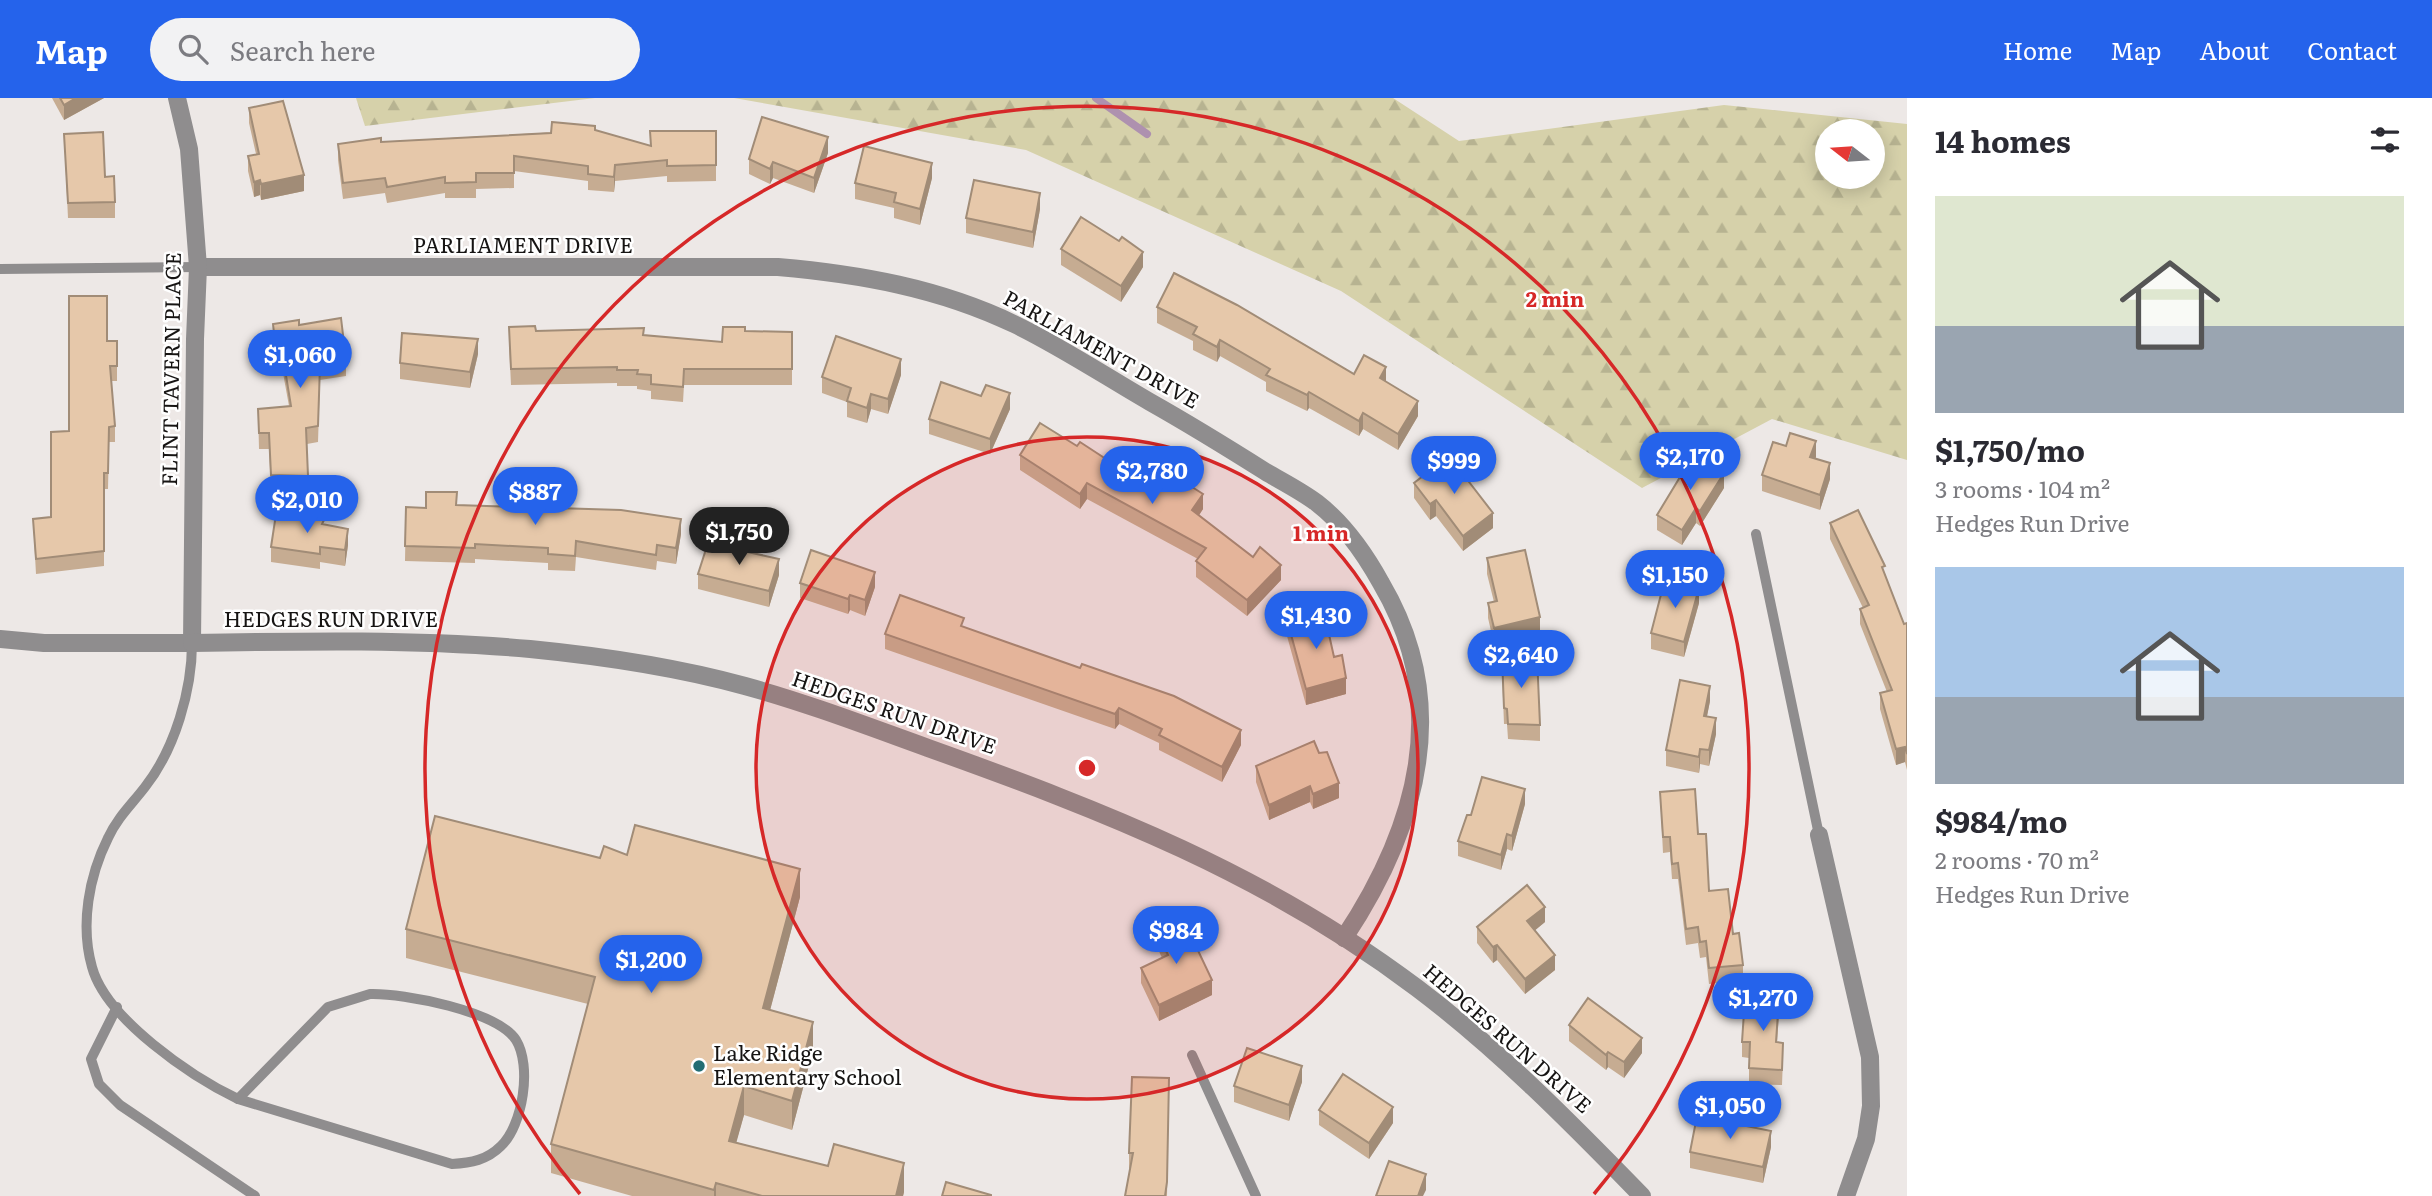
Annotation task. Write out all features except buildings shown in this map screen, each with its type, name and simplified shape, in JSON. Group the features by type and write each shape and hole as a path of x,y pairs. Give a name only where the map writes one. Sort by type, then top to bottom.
{"street":[{"name":"FLINT TAVERN PLACE","path":"177,98 190,162 198,267 192,643"},
{"name":"PARLIAMENT DRIVE","path":"198,267 778,267 842,272 905,285 966,304 1014,324 1200,430 1318,503 1349,535 1388,594 1413,661 1419,695 1421,740 1409,808 1385,869 1344,938"},
{"name":"HEDGES RUN DRIVE","path":"0,639 44,643 365,640 533,649 638,664 741,685 815,708 1082,803 1205,859 1344,938 1417,988 1471,1032 1573,1125 1642,1196"},
{"path":"1819,835 1870,1057 1871,1106 1866,1139 1846,1196"}],"lane":[{"path":"0,269 198,267"},
{"path":"1756,534 1819,835"},
{"path":"192,643 192,663 180,715 164,755 146,786 127,807 108,837 92,882 87,941 92,970 117,1007 149,1041 184,1070 238,1099 452,1164 472,1163 490,1156 509,1137 527,1081 525,1061 515,1039 494,1021 395,993 370,994 328,1007 238,1099"},
{"path":"117,1007 91,1059 99,1084 120,1105 255,1196"},
{"path":"1192,1055 1256,1196"}],"green space":[{"path":"356,98 595,98 365,126"},
{"path":"734,98 1393,98 1459,141 1724,105 1859,119 1815,119 1815,189 1885,189 1885,122 1907,124 1907,460 1772,419 1642,488 1341,291 1026,150"}],"waterway":[{"path":"1096,98 1147,134"}],"place":[{"name":"Lake Ridge Elementary School","path":"699,1066"}]}
